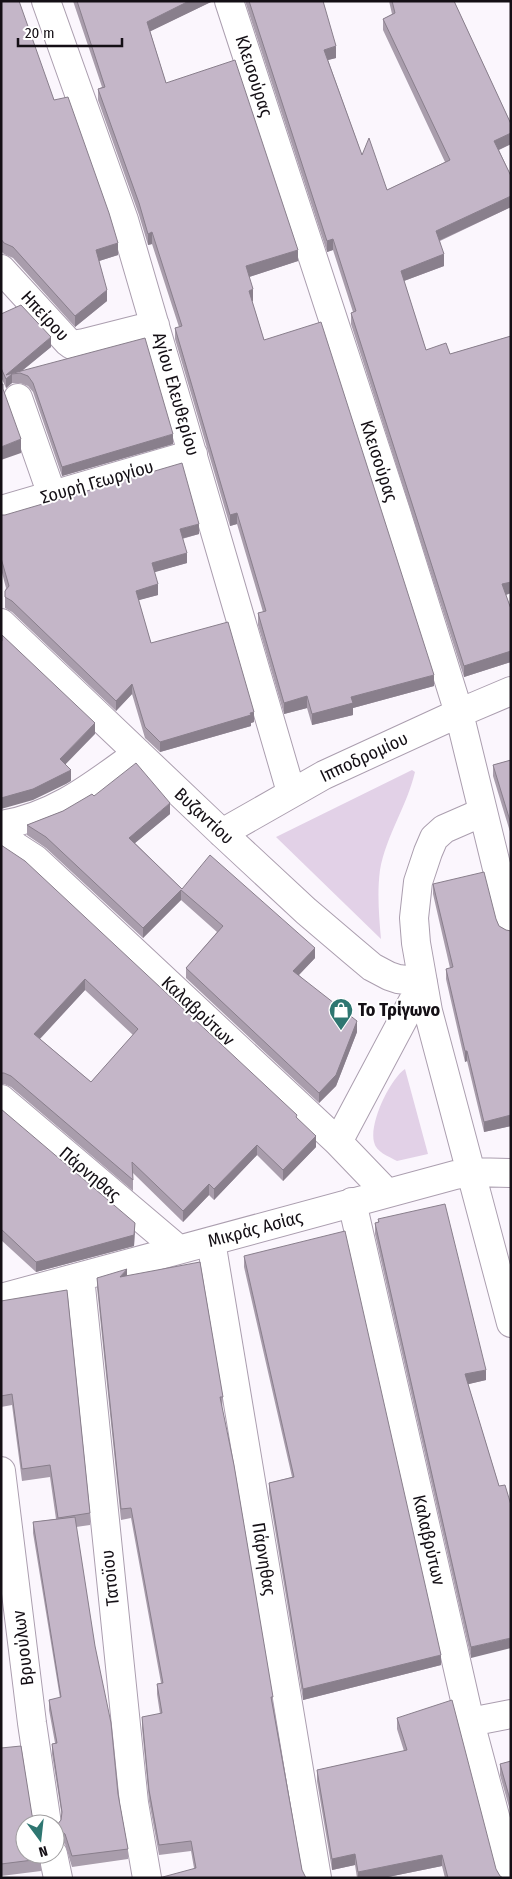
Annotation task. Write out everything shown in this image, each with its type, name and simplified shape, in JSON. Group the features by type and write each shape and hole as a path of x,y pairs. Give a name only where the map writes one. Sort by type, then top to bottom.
{"street":[{"name":"Αγίου Ελευθερίου","path":"46,1 124,220 291,792"},
{"name":"Κλεισούρας","path":"229,1 458,713 511,926"},
{"name":"Ηπείρου","path":"1,268 72,345 155,325"},
{"path":"18,398 52,495"},
{"name":"Σουρή Γεωργίου","path":"1,510 193,454"},
{"name":"Βυζαντίου","path":"1,623 306,911 372,967 398,979 423,982"},
{"name":"Ιπποδρομίου","path":"222,833 291,792 331,772 458,713 511,691"},
{"path":"1,825 29,819 55,809 138,753"},
{"path":"483,812 439,832 428,852 418,882 414,918 423,982 436,1043 511,1323"},
{"name":"Καλαβρύτων","path":"1,837 35,858 338,1142 388,1193"},
{"path":"338,1142 423,982"},
{"name":"Πάρνηθας","path":"1,1099 178,1249"},
{"name":"Μικράς Ασίας","path":"1,1298 352,1202 470,1172 511,1173"},
{"name":"Καλαβρύτων","path":"352,1202 470,1722 511,1876"},
{"name":"Πάρνηθας","path":"211,1241 317,1878"},
{"name":"Τατοϊου","path":"80,1277 134,1803 147,1878"},
{"name":"Βρυούλων","path":"1,1471 32,1723 46,1814"},
{"path":"470,1722 511,1714"},
{"path":"56,1864 58,1878"}],"shaded area":[{"path":"412,770 415,772 411,785 387,845 380,870 378,896 381,939 276,837"},
{"path":"405,1069 428,1154 397,1161 377,1148 373,1134 378,1113 387,1091"}],"building":[{"path":"1,1 19,1 54,100 68,97 118,243 96,250 107,290 75,316 13,247 4,243 1,239"},
{"path":"77,1 189,1 147,22 166,83 235,60 298,250 246,266 253,289 249,291 264,340 321,322 434,675 351,697 353,703 312,714 307,696 284,703 258,613 266,611 237,513 230,515 175,328 182,326 152,232 148,234 139,203 98,89 105,87"},
{"path":"249,1 323,1 336,46 324,50 362,155 369,138 387,190 450,160 383,19 395,13 392,1 454,1 511,124 511,133 494,141 511,176 511,196 436,231 444,254 401,271 426,350 446,343 450,354 511,336 511,582 502,584 511,609 511,651 464,666 351,313 356,311 333,239 327,241"},
{"path":"21,305 51,337 6,375 145,338 173,434 62,467 33,383 28,376 20,373 12,374 6,379 1,368 1,314"},
{"path":"1,384 3,384 3,389 21,439 1,447"},
{"path":"182,463 199,524 180,529 187,553 152,563 158,584 136,591 151,643 228,622 254,712 250,713 251,715 160,742 145,727 132,684 116,701 12,601 5,597 5,591 9,586 1,558 1,515"},
{"path":"2,635 95,723 60,759 71,770 33,789 1,798 1,640"},
{"path":"511,760 511,824 493,765"},
{"path":"136,763 170,803 129,838 182,889 210,855 315,948 293,971 357,1021 336,1075 319,1093 186,968 223,926 181,890 143,928 46,837 27,825 63,811 92,794 94,796"},
{"path":"1,845 25,861 297,1115 296,1117 316,1136 283,1170 257,1145 214,1189 209,1184 183,1211 132,1162 133,1180 11,1076 1,1073","holes":["85,979 138,1029 91,1082 34,1034"]},
{"path":"484,872 499,926 511,931 511,1115 484,1122 446,969 453,967 433,884"},
{"path":"1,1109 135,1223 134,1235 36,1262 1,1229"},
{"path":"445,1204 486,1370 465,1374 499,1486 505,1485 511,1505 511,1638 471,1647 375,1223 379,1222 378,1219"},
{"path":"345,1231 441,1655 303,1689 269,1483 294,1477 244,1256"},
{"path":"200,1262 223,1397 220,1397 234,1465 273,1697 271,1697 302,1870 306,1878 159,1878 196,1868 191,1841 159,1845 149,1790 142,1717 162,1713 157,1684 163,1683 131,1508 121,1509 97,1278 127,1269 120,1277"},
{"path":"67,1290 90,1513 58,1518 50,1465 22,1469 12,1394 1,1396 1,1301"},
{"path":"75,1517 95,1646 111,1723 118,1794 128,1849 72,1856 65,1834 65,1814 62,1814 52,1744 57,1743 49,1700 61,1697 33,1522"},
{"path":"452,1700 496,1869 503,1878 448,1878 442,1855 358,1872 355,1854 332,1859 317,1770 407,1750 397,1718"},
{"path":"21,1746 32,1814 15,1814 15,1862 1,1864 1,1748"},
{"path":"511,1761 511,1803 500,1764"}],"place":[{"name":"Το Τρίγωνο","path":"341,1031"}]}
